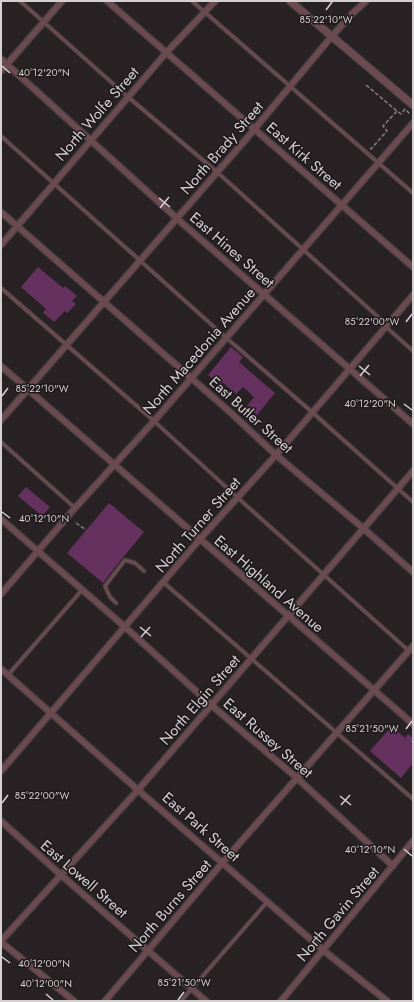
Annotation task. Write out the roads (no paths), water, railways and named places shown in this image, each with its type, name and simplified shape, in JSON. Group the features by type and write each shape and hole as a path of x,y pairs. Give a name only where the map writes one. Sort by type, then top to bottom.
{"street":[{"path":"1,71 62,1"},
{"name":"East Kirk Street","path":"107,1 413,267"},
{"name":"North Wolfe Street","path":"1,245 166,53 215,1"},
{"path":"290,1 413,105"},
{"name":"North Brady Street","path":"1,420 178,218 332,36 366,1"},
{"name":"East Hines Street","path":"1,59 264,295 413,424"},
{"name":"North Macedonia Avenue","path":"1,594 75,508 154,421 413,123"},
{"name":"East Butler Street","path":"1,212 230,412 276,455 413,572"},
{"name":"North Turner Street","path":"1,771 200,539 276,455 413,295"},
{"name":"East Highland Avenue","path":"1,366 413,724"},
{"name":"North Elgin Street","path":"1,941 138,790 413,471"},
{"name":"East Russey Street","path":"1,519 394,866"},
{"name":"North Burns Street","path":"105,1001 223,862 413,646"},
{"name":"East Park Street","path":"1,669 323,950 387,1001"},
{"name":"East Lowell Street","path":"1,821 206,1001"},
{"name":"North Gavin Street","path":"281,1001 394,866 413,841"},
{"path":"1,941 74,1001"}],"lane":[{"path":"20,1 128,97 217,172 413,351"},
{"path":"192,1 291,85 413,193"},
{"path":"1,136 226,338 413,502"},
{"path":"1,288 154,421 409,651"},
{"path":"1,442 75,508"},
{"path":"116,603 110,597 105,586 125,560 135,563 144,572"},
{"path":"164,582 413,799"},
{"path":"8,675 82,590"},
{"path":"181,1001 268,901"}]}
